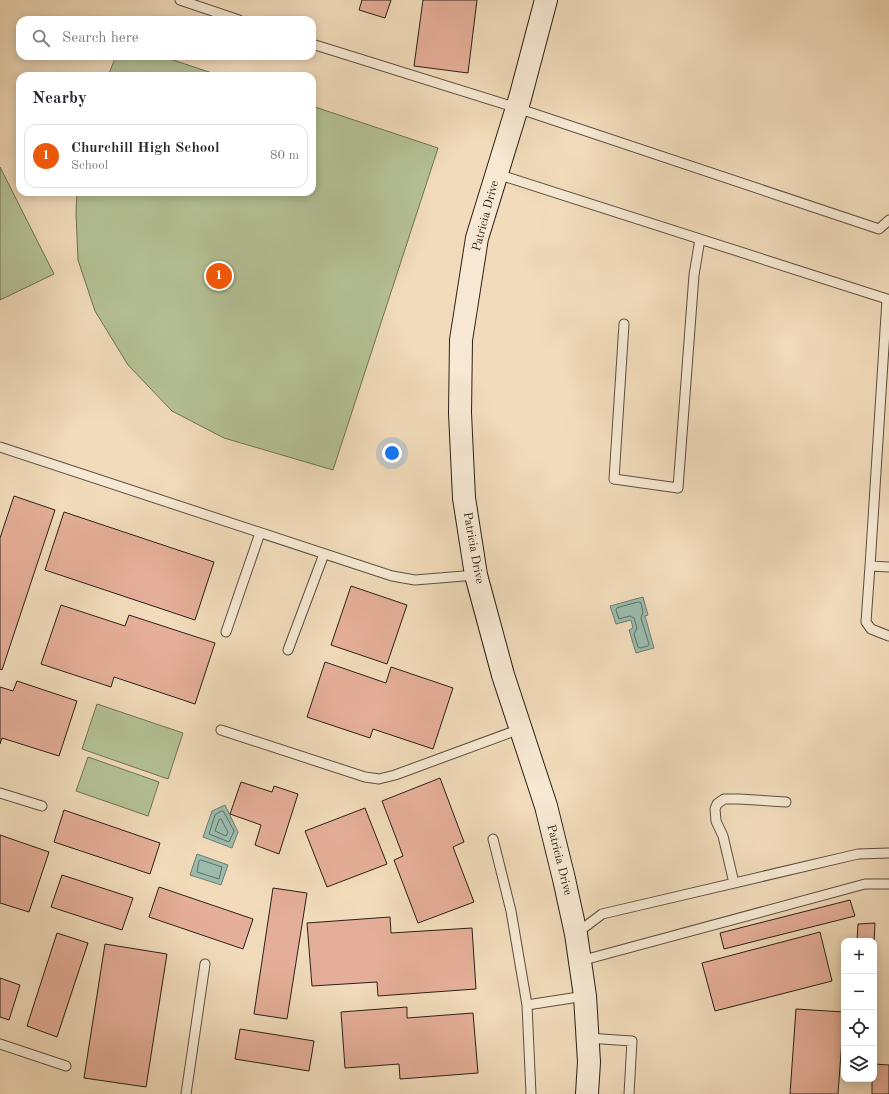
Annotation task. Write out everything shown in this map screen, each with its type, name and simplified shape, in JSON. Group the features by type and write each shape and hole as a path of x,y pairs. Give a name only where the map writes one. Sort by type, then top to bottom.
{"street":[{"name":"Patricia Drive","path":"546,0 517,108 477,238 461,340 460,413 464,498 476,576 503,675 546,806 576,934 585,996 589,1062 587,1094"}],"lane":[{"path":"180,0 227,16"},
{"path":"316,45 517,108 879,229 889,220"},
{"path":"497,174 887,299 866,622 871,629 889,636"},
{"path":"624,324 614,479 678,488 694,275 700,239"},
{"path":"0,447 392,576 415,580 476,576"},
{"path":"226,632 260,533"},
{"path":"288,650 324,554"},
{"path":"870,566 889,567"},
{"path":"221,730 365,777 379,779 396,775 520,729"},
{"path":"0,793 42,806"},
{"path":"734,883 723,836 716,821 715,809 717,804 724,799 786,802"},
{"path":"493,839 511,911 527,1005 531,1094"},
{"path":"576,934 602,914 858,854 889,853"},
{"path":"580,961 865,884 889,884"},
{"path":"186,1094 205,964"},
{"path":"527,1005 585,996"},
{"path":"587,1038 632,1041 629,1094"},
{"path":"0,1044 66,1066"}],"green space":[{"path":"114,60 173,60 209,72 110,72"},
{"path":"316,107 438,148 333,470 224,438 172,411 128,365 95,311 78,260 77,196 316,196"},
{"path":"0,167 54,274 0,300"},
{"path":"97,704 183,733 168,779 82,749"},
{"path":"88,757 159,782 148,816 76,791"}],"water":[{"path":"643,597 648,615 645,616 654,648 636,653 629,630 633,628 631,620 616,624 610,606"},
{"path":"225,805 238,832 232,848 203,837 212,811"},
{"path":"197,854 228,865 221,885 190,875"}],"building":[{"path":"362,0 391,0 385,18 359,10"},
{"path":"423,0 477,0 468,73 414,66"},
{"path":"14,496 55,510 2,670 0,669 0,538"},
{"path":"64,512 214,562 195,620 45,570"},
{"path":"351,586 407,605 387,664 331,645"},
{"path":"61,605 125,626 129,615 215,643 195,704 114,677 111,687 41,664"},
{"path":"325,662 386,683 391,667 453,688 433,749 373,729 370,738 307,717"},
{"path":"17,681 77,701 59,756 2,738 0,744 0,687 13,691"},
{"path":"440,778 464,842 453,847 474,902 418,923 394,860 403,856 382,801"},
{"path":"241,782 272,792 274,786 298,794 279,854 255,845 261,825 230,814"},
{"path":"365,808 387,864 327,887 305,831"},
{"path":"64,810 160,843 150,874 54,842"},
{"path":"0,835 49,852 29,912 0,903"},
{"path":"62,875 133,898 122,930 51,907"},
{"path":"159,887 253,919 243,949 149,917"},
{"path":"273,888 307,893 287,1019 254,1014"},
{"path":"850,900 855,916 724,949 720,933"},
{"path":"390,917 391,933 472,928 476,989 378,996 377,982 312,986 307,923"},
{"path":"875,923 874,938 857,938 858,924"},
{"path":"820,932 832,981 715,1011 702,963"},
{"path":"57,933 88,943 57,1037 27,1026"},
{"path":"105,944 167,954 146,1087 84,1078"},
{"path":"0,978 20,985 9,1020 0,1017"},
{"path":"407,1007 407,1018 473,1013 478,1073 400,1079 399,1064 345,1068 341,1012"},
{"path":"796,1009 841,1012 841,1053 838,1094 790,1094"},
{"path":"240,1029 314,1041 309,1071 235,1059"},
{"path":"877,1064 889,1065 889,1094 872,1094 872,1082 877,1082"}],"place":[{"name":"Churchill High School","path":"219,276"}]}
